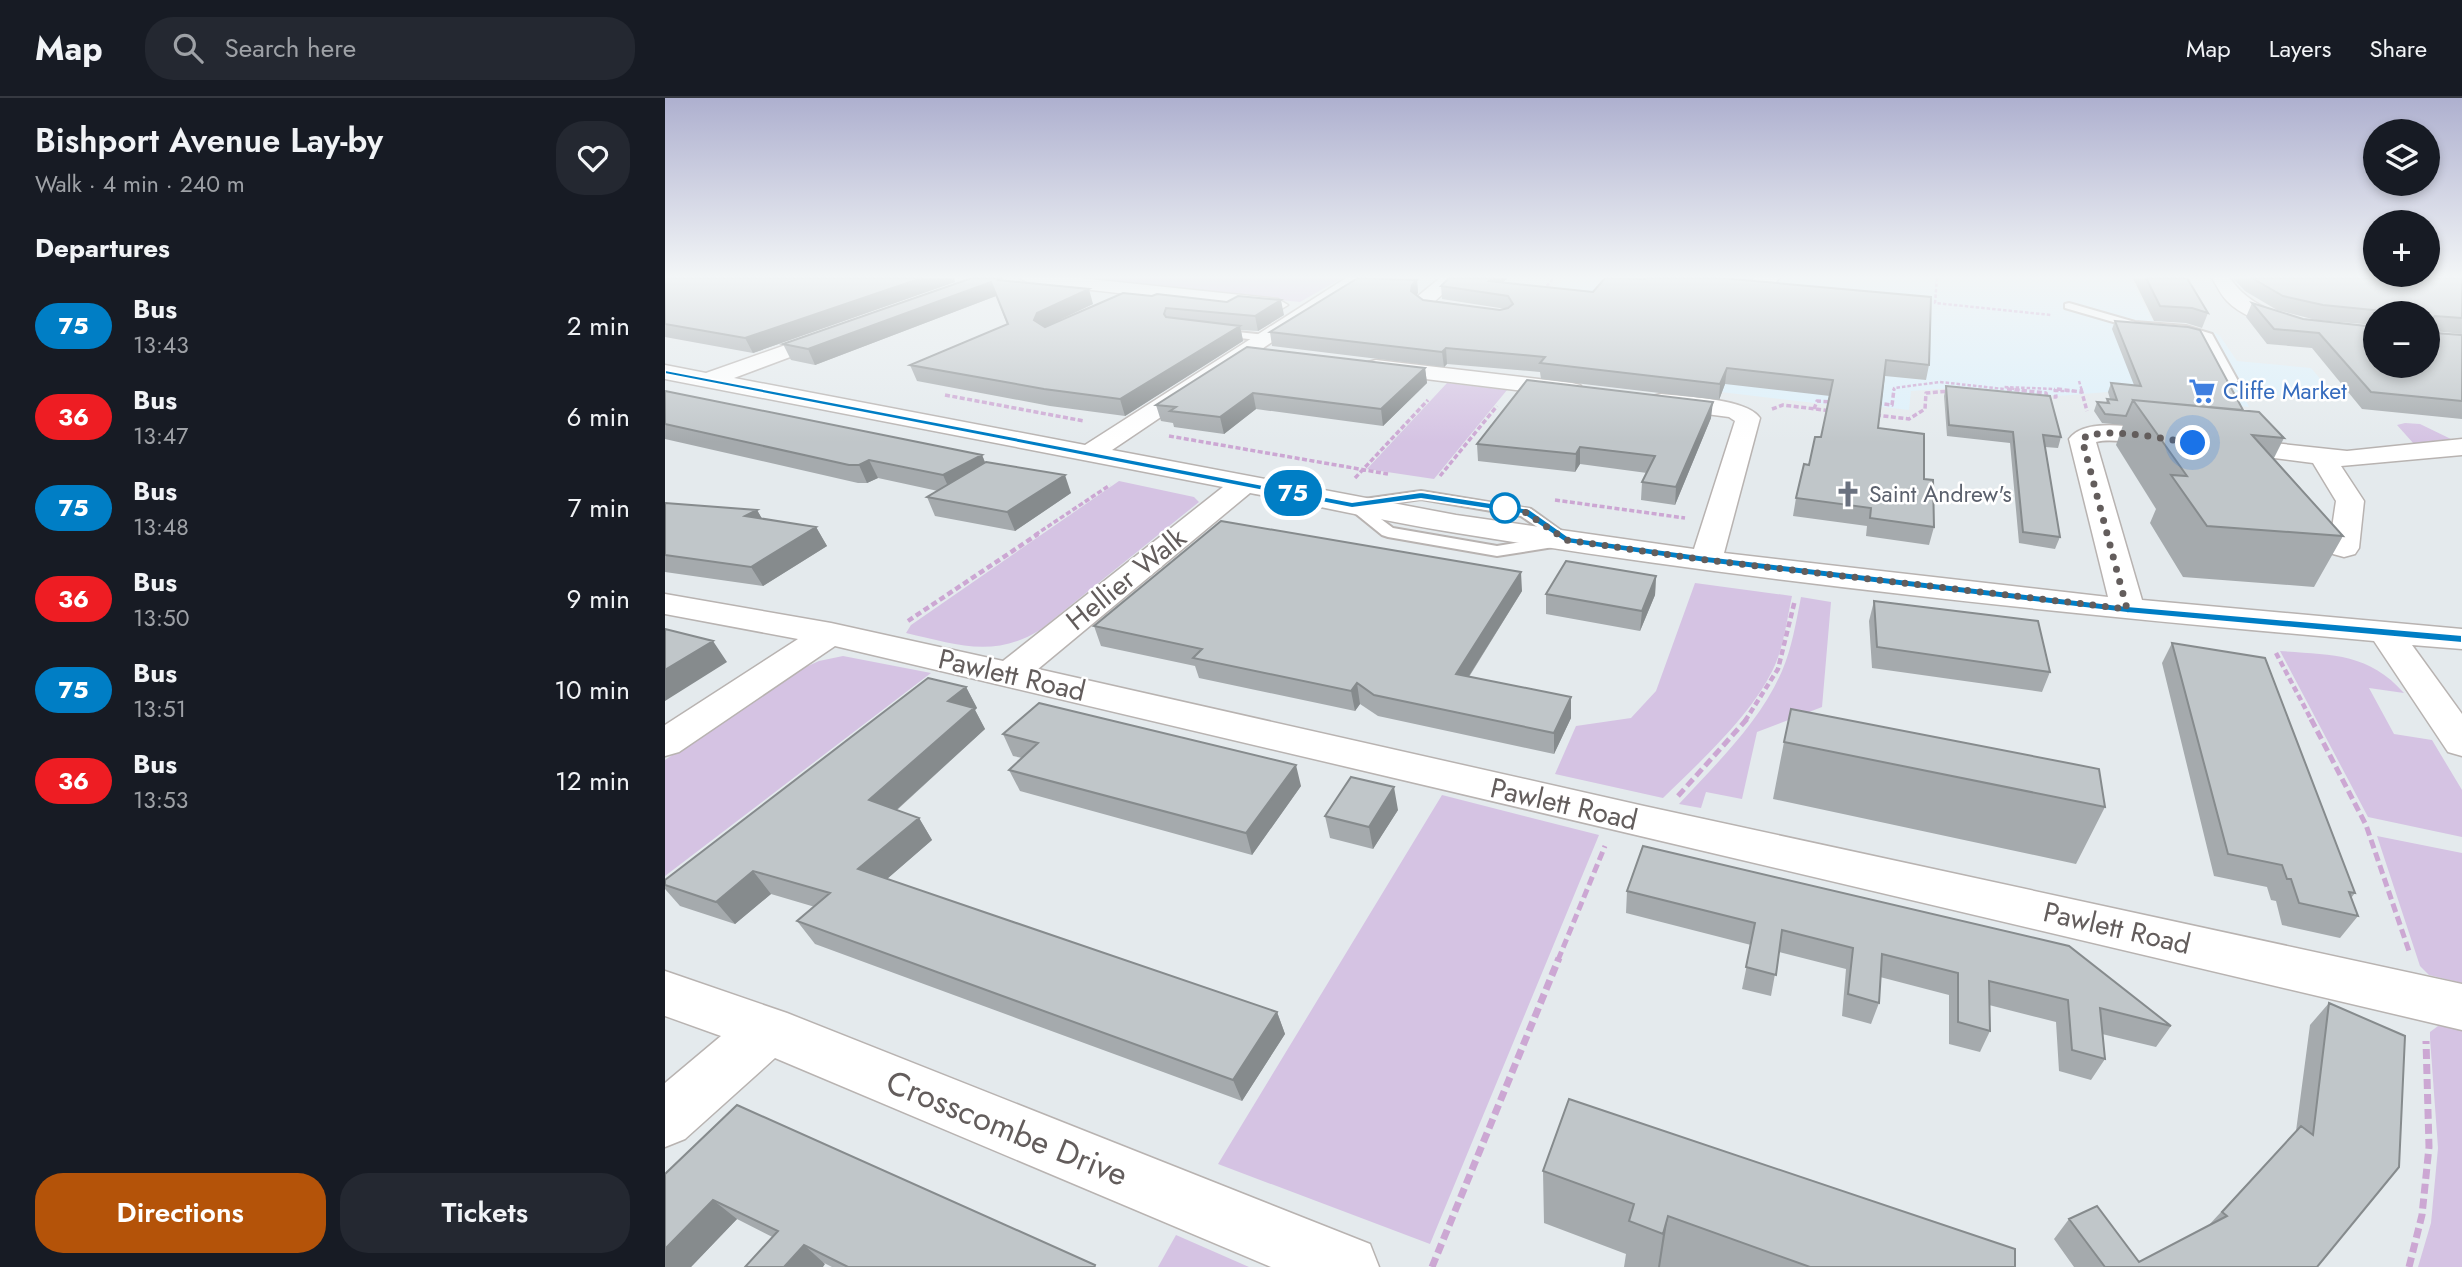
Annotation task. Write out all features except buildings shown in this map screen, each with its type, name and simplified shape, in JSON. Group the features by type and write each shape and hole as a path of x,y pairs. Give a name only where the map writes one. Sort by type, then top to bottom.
{"street":[{"path":"707,380 840,333"},
{"path":"1089,454 1245,352 1269,347 1285,333"},
{"path":"1355,365 1592,393"},
{"path":"665,372 1456,524 1706,560 2127,609 2462,639"},
{"path":"1644,399 1735,411 1748,418 1706,560"},
{"path":"2127,609 2082,442 2089,426 2122,434 2322,457 2375,458 2462,447"},
{"path":"2322,457 2350,501 2344,548"},
{"name":"Hellier Walk","path":"1009,674 1244,484"},
{"name":"Pawlett Road","path":"665,604 876,643 1644,822 2462,1007"},
{"path":"665,743 831,633"},
{"path":"2386,633 2462,743"},
{"name":"Crosscombe Drive","path":"665,993 768,1030 1347,1267"},
{"path":"665,1119 768,1030"}],"lane":[{"path":"1210,333 1269,347"},
{"path":"2197,333 2208,336 2232,381"}],"path":[{"path":"2079,381 2089,426"},
{"path":"1869,403 1892,405 1893,388 1940,382 2046,393 2047,397"},
{"path":"1435,482 1515,384"},
{"path":"1864,414 1909,419 1925,409 1926,393 1967,389 2056,397 2055,390"},
{"path":"2004,389 2082,392"},
{"path":"937,394 1399,476"},
{"path":"1814,409 1817,401 1845,404"},
{"path":"1748,418 1783,405 1839,411"},
{"path":"1876,415 1877,408"},
{"path":"876,643 1118,479"},
{"path":"1545,499 1716,522"},
{"path":"1432,1267 1607,842 1644,822 1672,802 1725,745 1778,669 1797,593"}],"shaded area":[{"path":"1567,333 2215,333 2237,361 2311,368 2339,401 2242,392 2249,407 2108,392 2058,396 1966,387 1911,391 1909,410 1875,406 1874,410 1610,379"},
{"path":"1447,383 1507,390 1434,479 1367,469"},
{"path":"2420,424 2453,440 2414,444 2397,425"},
{"path":"1119,481 1194,497 1199,502 1040,630 1023,639 990,647 958,645 906,633 911,625"},
{"path":"1695,583 1792,596 1778,657 1754,701 1725,736 1663,798 1555,774 1576,726 1631,718 1656,691"},
{"path":"1801,597 1831,602 1822,707 1757,732 1742,799 1706,792 1701,808 1679,804 1736,742 1773,690 1788,653"},
{"path":"2280,651 2332,655 2362,663 2390,680 2404,693 2369,688 2394,734 2432,740 2462,790 2462,837 2368,817"},
{"path":"843,656 931,673 665,876 665,760 799,670 819,661"},
{"path":"1442,795 1599,835 1430,1244 1218,1164"},
{"path":"2377,836 2462,853 2462,983 2429,975 2420,966"},
{"path":"2438,1026 2462,1028 2462,1267 2418,1267 2431,1223 2438,1148 2430,1032"},
{"path":"1176,1235 1249,1267 1158,1267"}],"bus line":[{"name":"75","path":"665,372 1352,505 1421,495 1525,512 1566,540 1706,560 2127,609 2462,639"}],"place":[{"name":"Cliffe Market","path":"2202,391"},
{"name":"Saint Andrew's","path":"1848,494"}],"route":[{"path":"1505,508 1525,512 1566,540 1706,560 2127,609 2082,439 2089,435 2105,433 2193,443"}]}
